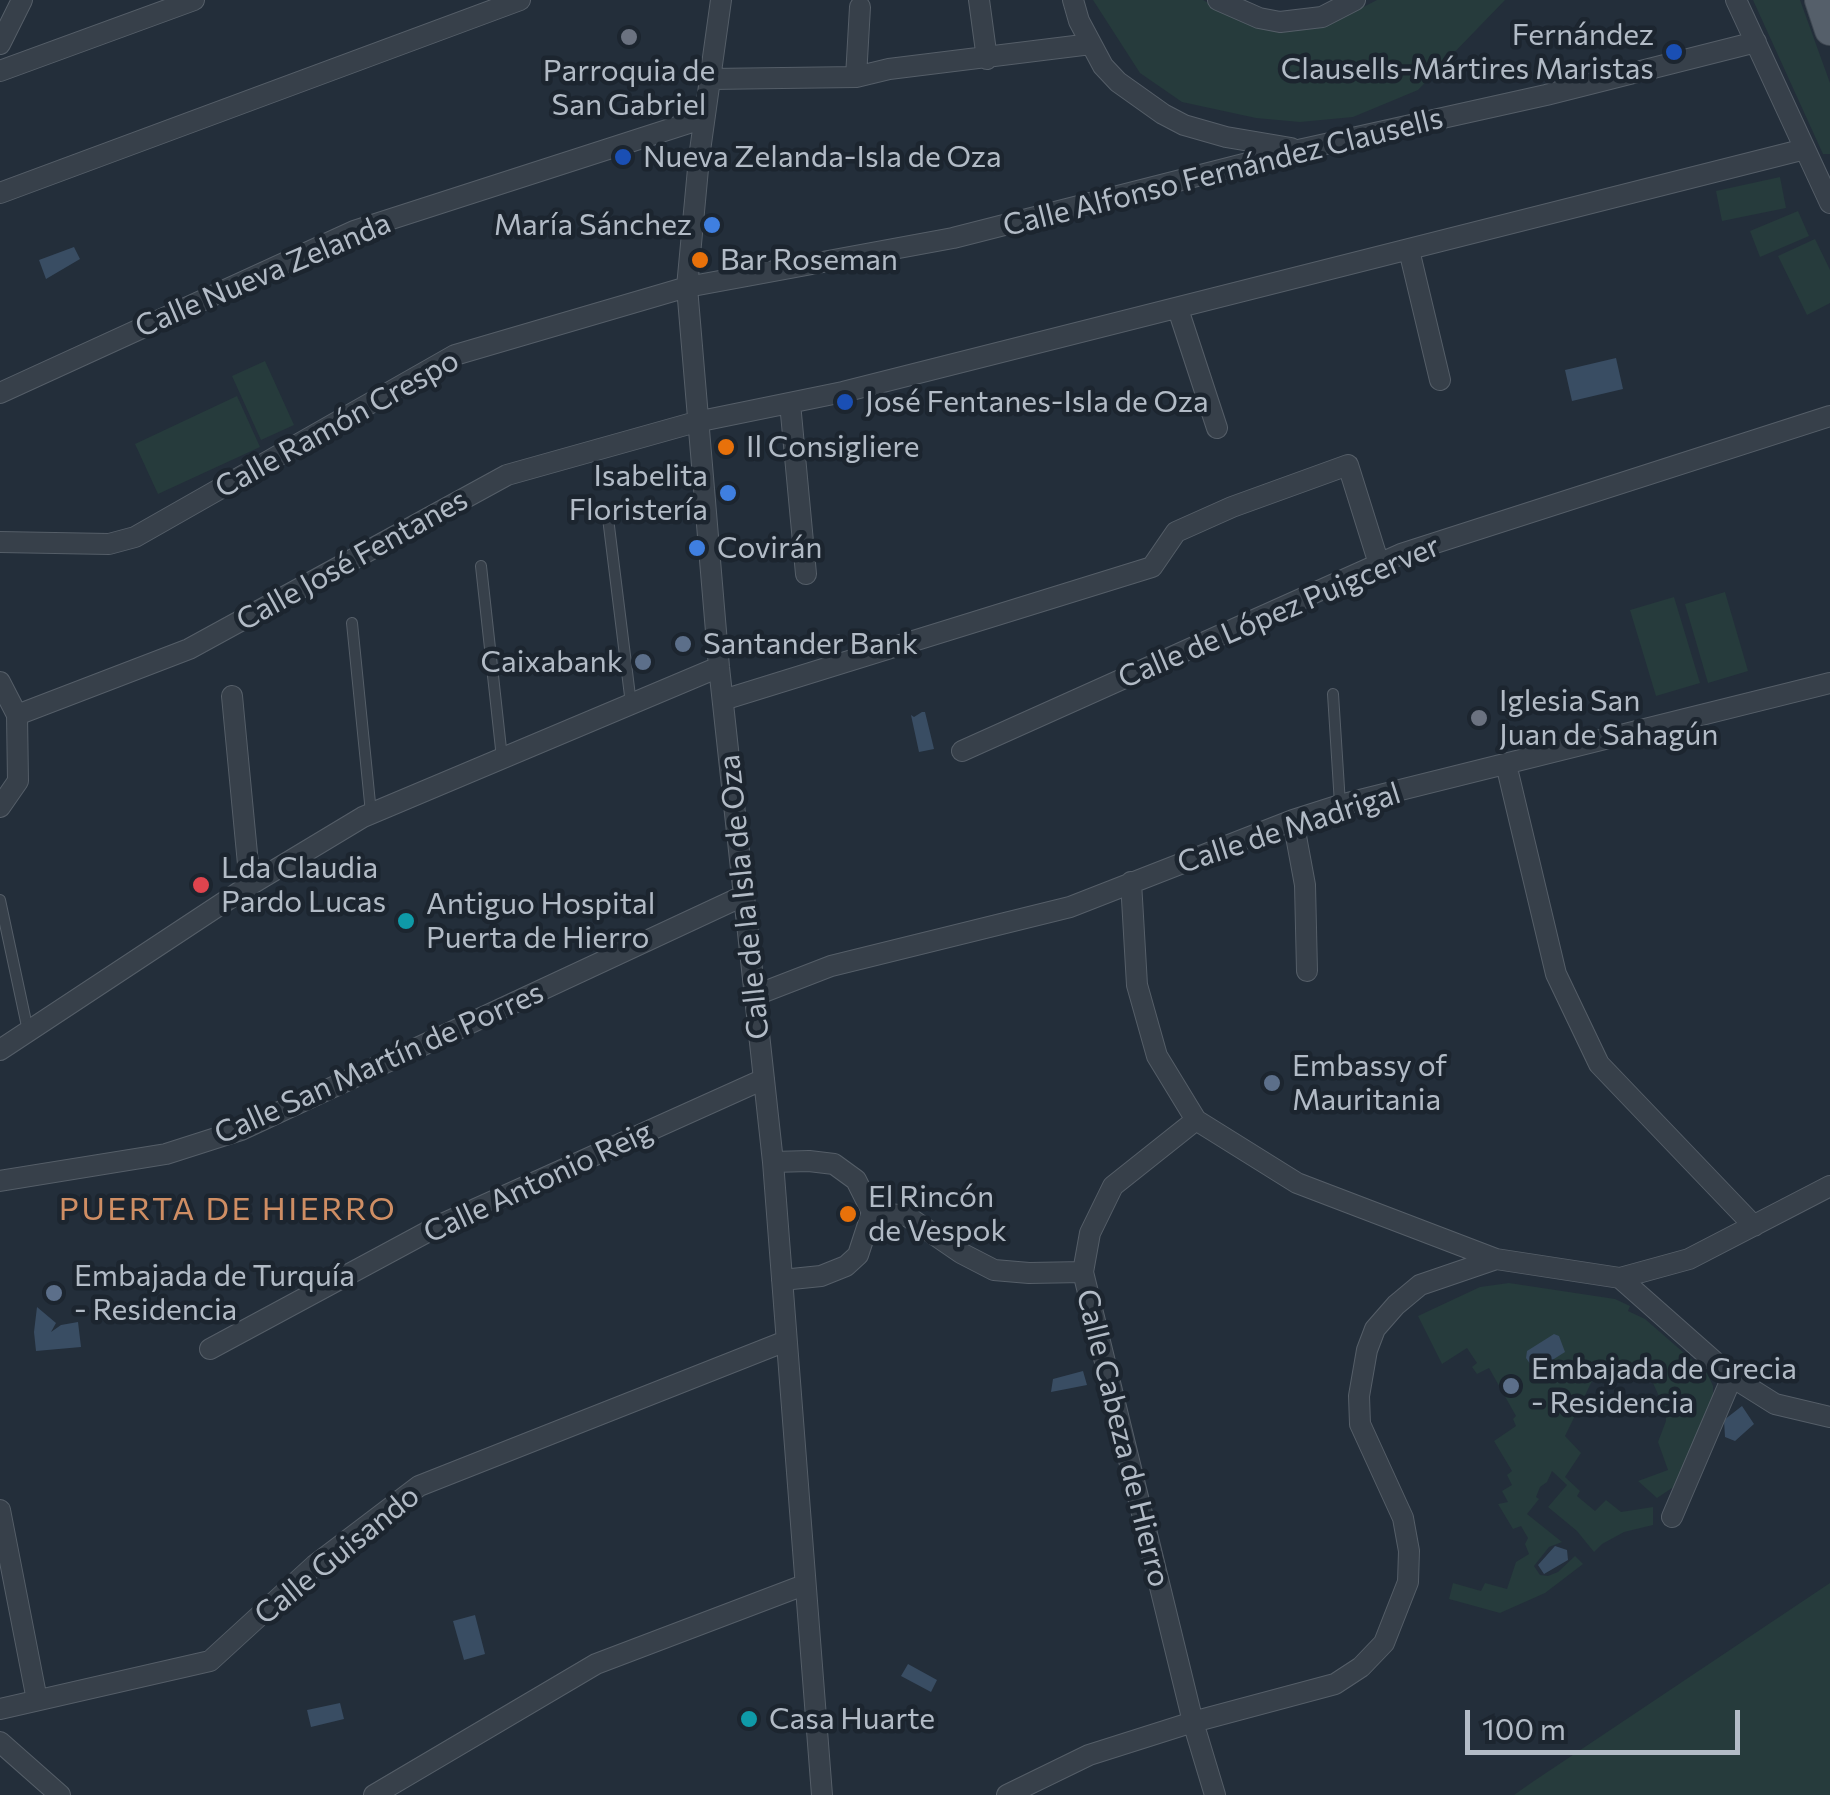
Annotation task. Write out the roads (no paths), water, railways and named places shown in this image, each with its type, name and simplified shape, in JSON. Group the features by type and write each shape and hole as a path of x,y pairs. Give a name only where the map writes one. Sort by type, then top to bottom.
{"main road":[{"path":"1820,0 1830,30"}],"street":[{"path":"0,44 22,0"},
{"path":"0,71 194,0"},
{"path":"0,193 520,0"},
{"name":"Calle de la Isla de Oza","path":"721,0 687,287 722,700 773,1162 822,1795"},
{"path":"979,0 987,58"},
{"path":"1073,0 1079,21 1103,66 1118,82 1184,125 1226,137 1303,149"},
{"path":"1218,0 1258,18 1280,22 1322,17 1355,0"},
{"path":"1736,0 1830,203"},
{"path":"856,77 860,8"},
{"name":"Calle Alfonso Fernández Clausells","path":"687,287 953,238 1303,149 1546,95 1756,42"},
{"path":"710,79 856,77 1091,44"},
{"name":"Calle Nueva Zelanda","path":"0,392 354,230 694,121 704,122"},
{"name":"Calle José Fentanes","path":"16,715 189,650 507,475 696,422 1178,309 1805,149"},
{"path":"1409,250 1440,380"},
{"name":"Calle Ramón Crespo","path":"0,542 109,544 135,537 455,355 687,287"},
{"path":"1178,309 1216,428"},
{"path":"790,403 806,574"},
{"name":"Calle de López Puigcerver","path":"962,751 1379,564 1830,416"},
{"path":"722,700 1152,568 1176,532 1232,506 1348,465 1379,564"},
{"path":"0,1050 250,886 371,813 719,667"},
{"path":"0,682 16,715 18,781 0,807"},
{"name":"Calle de Madrigal","path":"756,994 832,966 1070,908 1292,820 1340,805 1830,682"},
{"path":"232,696 250,886"},
{"path":"1506,764 1556,974 1599,1064 1754,1226"},
{"path":"1292,820 1305,885 1307,971"},
{"path":"1131,882 1138,985 1157,1056 1196,1120 1297,1183 1496,1260 1620,1278 1689,1259 1830,1186"},
{"name":"Calle San Martín de Porres","path":"0,1181 166,1154 241,1130 744,896"},
{"name":"Calle Antonio Reig","path":"210,1349 442,1224 764,1079"},
{"name":"Calle Cabeza de Hierro","path":"1196,1120 1112,1186 1090,1233 1083,1272 1192,1722 1215,1795"},
{"path":"773,1162 809,1160 834,1164 856,1180 872,1212 858,1255 846,1266 821,1276 782,1280"},
{"path":"872,1212 908,1216 994,1270 1083,1272"},
{"path":"1007,1795 1089,1755 1192,1722 1335,1684 1361,1667 1384,1643 1408,1582 1409,1551 1402,1518 1360,1424 1359,1396 1366,1350 1375,1329 1420,1285 1496,1260"},
{"path":"1620,1278 1732,1377 1776,1404 1830,1417"},
{"name":"Calle Guisando","path":"0,1709 210,1661 315,1565 420,1486 786,1341"},
{"path":"1672,1516 1732,1377"},
{"path":"0,1510 37,1700"},
{"path":"374,1795 596,1664 804,1585"},
{"path":"0,1742 60,1795"}],"lane":[{"path":"608,518 631,704"},
{"path":"481,566 502,758"},
{"path":"352,623 371,813"},
{"path":"1333,694 1340,805"},
{"path":"0,900 28,1031"}],"water":[{"path":"74,247 80,259 46,279 39,260"},
{"path":"1616,358 1623,389 1572,401 1565,370"},
{"path":"922,712 934,749 919,752 911,715"},
{"path":"37,1307 56,1323 51,1332 61,1325 78,1322 81,1347 36,1351"},
{"path":"1554,1334 1559,1336 1565,1352 1538,1369 1533,1368 1526,1358 1527,1351"},
{"path":"1083,1371 1087,1385 1051,1392 1053,1379"},
{"path":"1742,1406 1754,1424 1735,1441 1725,1437 1724,1420"},
{"path":"1555,1546 1567,1550 1568,1560 1544,1574 1538,1565"},
{"path":"475,1615 485,1654 464,1660 453,1621"},
{"path":"908,1664 937,1680 931,1692 901,1676"},
{"path":"340,1703 344,1719 311,1727 307,1710"}],"place":[{"name":"Parroquia de San Gabriel","path":"629,37"},
{"name":"Fernández Clausells-Mártires Maristas","path":"1674,52"},
{"name":"Nueva Zelanda-Isla de Oza","path":"623,157"},
{"name":"María Sánchez","path":"712,225"},
{"name":"Bar Roseman","path":"700,260"},
{"name":"José Fentanes-Isla de Oza","path":"845,402"},
{"name":"Il Consigliere","path":"726,447"},
{"name":"Isabelita Floristería","path":"728,493"},
{"name":"Covirán","path":"697,548"},
{"name":"Santander Bank","path":"683,644"},
{"name":"Caixabank","path":"643,662"},
{"name":"Iglesia San Juan de Sahagún","path":"1479,718"},
{"name":"Lda Claudia Pardo Lucas","path":"201,885"},
{"name":"Antiguo Hospital Puerta de Hierro","path":"406,921"},
{"name":"Embassy of Mauritania","path":"1272,1083"},
{"name":"El Rincón de Vespok","path":"848,1214"},
{"name":"Embajada de Turquía - Residencia","path":"54,1293"},
{"name":"Embajada de Grecia - Residencia","path":"1511,1386"},
{"name":"Casa Huarte","path":"749,1719"}],"district":[{"name":"PUERTA DE HIERRO","path":"228,1209"}]}
